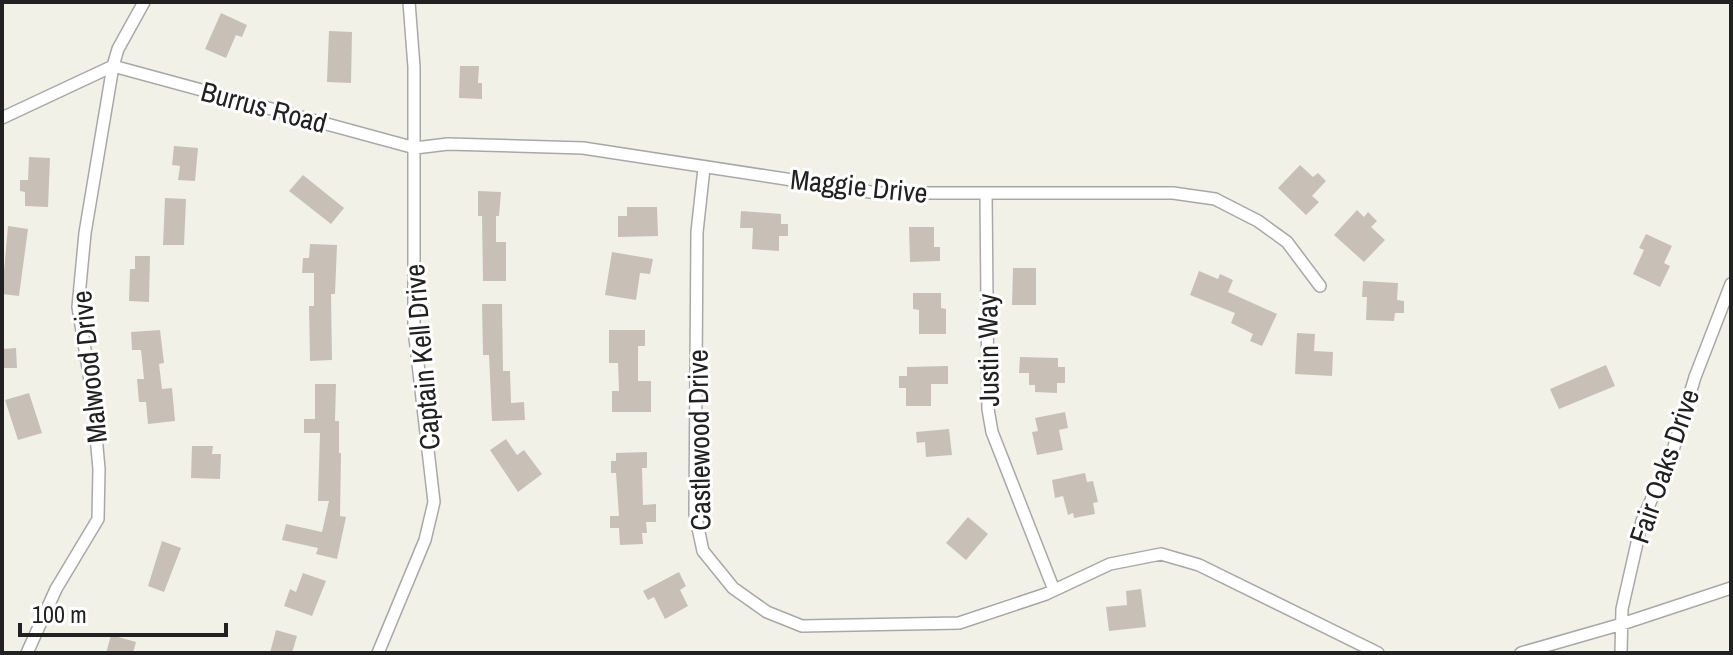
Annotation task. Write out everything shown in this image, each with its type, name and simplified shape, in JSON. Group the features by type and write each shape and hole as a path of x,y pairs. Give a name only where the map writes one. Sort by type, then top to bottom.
{"street":[{"name":"Malwood Drive","path":"27,653 56,589 98,519 99,469 92,392 78,307 85,233 113,66 118,49 144,2"},
{"name":"Captain Kell Drive","path":"378,653 414,570 434,502 414,329 414,67 409,2"},
{"path":"2,118 113,66"},
{"name":"Burrus Road","path":"113,66 415,148"},
{"name":"Maggie Drive","path":"415,148 448,144 583,148 877,193 1173,193 1215,199 1258,221 1287,242 1320,286"},
{"name":"Castlewood Drive","path":"704,168 697,232 695,514 703,551 733,588 767,612 802,626 959,623 1054,590 1110,564 1161,554 1199,565 1378,653"},
{"name":"Justin Way","path":"986,194 988,409 992,432 1054,590"},
{"name":"Fair Oaks Drive","path":"1621,653 1622,609 1642,521 1673,450 1695,377 1731,284"},
{"path":"1521,653 1731,588"}],"building":[{"path":"221,13 247,25 242,37 236,35 226,58 205,49"},
{"path":"329,31 352,32 351,83 327,82"},
{"path":"460,66 479,66 478,83 482,83 482,99 459,98"},
{"path":"174,146 198,148 195,181 178,180 180,166 172,165"},
{"path":"29,157 50,158 48,207 25,206 25,192 20,191 20,180 28,180"},
{"path":"1300,165 1313,177 1318,173 1326,181 1312,196 1319,202 1306,215 1278,188"},
{"path":"303,175 344,208 331,224 289,191"},
{"path":"478,191 501,192 499,216 496,216 496,242 506,242 506,281 483,281 482,216 478,216"},
{"path":"165,198 186,199 184,245 163,245"},
{"path":"627,207 657,207 658,236 618,237 618,216 627,216"},
{"path":"1357,210 1364,217 1368,212 1377,221 1371,227 1385,240 1364,262 1334,235"},
{"path":"741,211 781,214 781,224 788,224 788,236 779,236 779,251 752,249 753,228 740,228"},
{"path":"8,226 28,229 19,296 2,294"},
{"path":"909,227 934,227 934,247 940,247 940,261 910,262"},
{"path":"1646,234 1672,246 1664,263 1670,266 1660,287 1633,274 1644,250 1639,248"},
{"path":"310,244 337,245 335,294 331,294 332,360 310,361 309,306 314,306 314,273 302,273 303,258 309,258"},
{"path":"612,252 653,259 650,274 640,273 636,300 605,295"},
{"path":"135,256 150,256 149,302 129,301 130,269 135,269"},
{"path":"1013,268 1036,268 1036,305 1012,305"},
{"path":"1199,271 1218,279 1220,274 1233,280 1228,292 1277,314 1262,346 1250,341 1253,334 1231,323 1235,313 1190,295"},
{"path":"1363,281 1398,283 1397,300 1404,301 1404,313 1395,313 1394,321 1366,320 1367,297 1362,297"},
{"path":"913,293 941,293 941,308 946,309 946,334 919,334 919,310 913,309"},
{"path":"482,304 502,304 503,371 510,371 511,403 524,402 525,420 492,421 489,355 483,355"},
{"path":"160,330 164,363 159,364 162,389 172,388 175,421 148,424 146,402 139,402 137,379 144,379 141,350 132,350 131,332"},
{"path":"609,330 645,330 645,346 638,346 638,381 651,381 651,412 612,412 612,391 619,391 618,363 609,363"},
{"path":"1297,333 1315,334 1314,351 1333,352 1332,376 1295,374"},
{"path":"16,348 17,368 2,368 2,349"},
{"path":"1020,357 1058,358 1058,367 1065,367 1065,383 1057,383 1057,393 1035,392 1035,385 1029,385 1029,373 1019,373"},
{"path":"1606,365 1615,386 1559,409 1550,389"},
{"path":"948,366 948,384 931,384 931,406 906,406 906,388 899,388 899,376 907,376 907,367"},
{"path":"315,384 336,384 335,421 339,421 341,453 340,516 346,517 337,559 316,554 318,548 282,540 286,524 322,532 329,501 318,501 320,433 304,433 304,419 315,419"},
{"path":"29,393 42,433 18,440 5,400"},
{"path":"1065,412 1068,428 1059,430 1063,450 1037,455 1032,432 1038,431 1035,418"},
{"path":"949,429 952,455 926,457 925,442 917,443 916,432"},
{"path":"506,439 517,455 524,450 542,474 518,492 490,450"},
{"path":"192,446 213,446 212,454 221,454 220,479 191,478"},
{"path":"647,452 647,468 642,468 643,505 656,504 656,522 646,522 647,533 642,533 643,544 620,545 619,528 610,528 610,516 619,516 616,473 611,473 611,461 616,461 616,453"},
{"path":"1085,473 1087,482 1093,481 1098,502 1093,503 1095,514 1074,518 1073,513 1068,515 1063,496 1055,498 1052,480"},
{"path":"968,517 988,534 966,560 946,543"},
{"path":"162,541 181,548 164,592 148,586"},
{"path":"679,572 686,586 680,590 688,606 665,619 654,597 648,600 643,591"},
{"path":"303,573 326,581 312,616 284,606 290,589 296,592"},
{"path":"1141,589 1146,627 1109,631 1106,607 1127,605 1126,591"},
{"path":"276,630 297,636 292,653 270,653"},
{"path":"111,635 136,642 133,653 106,653"}]}
